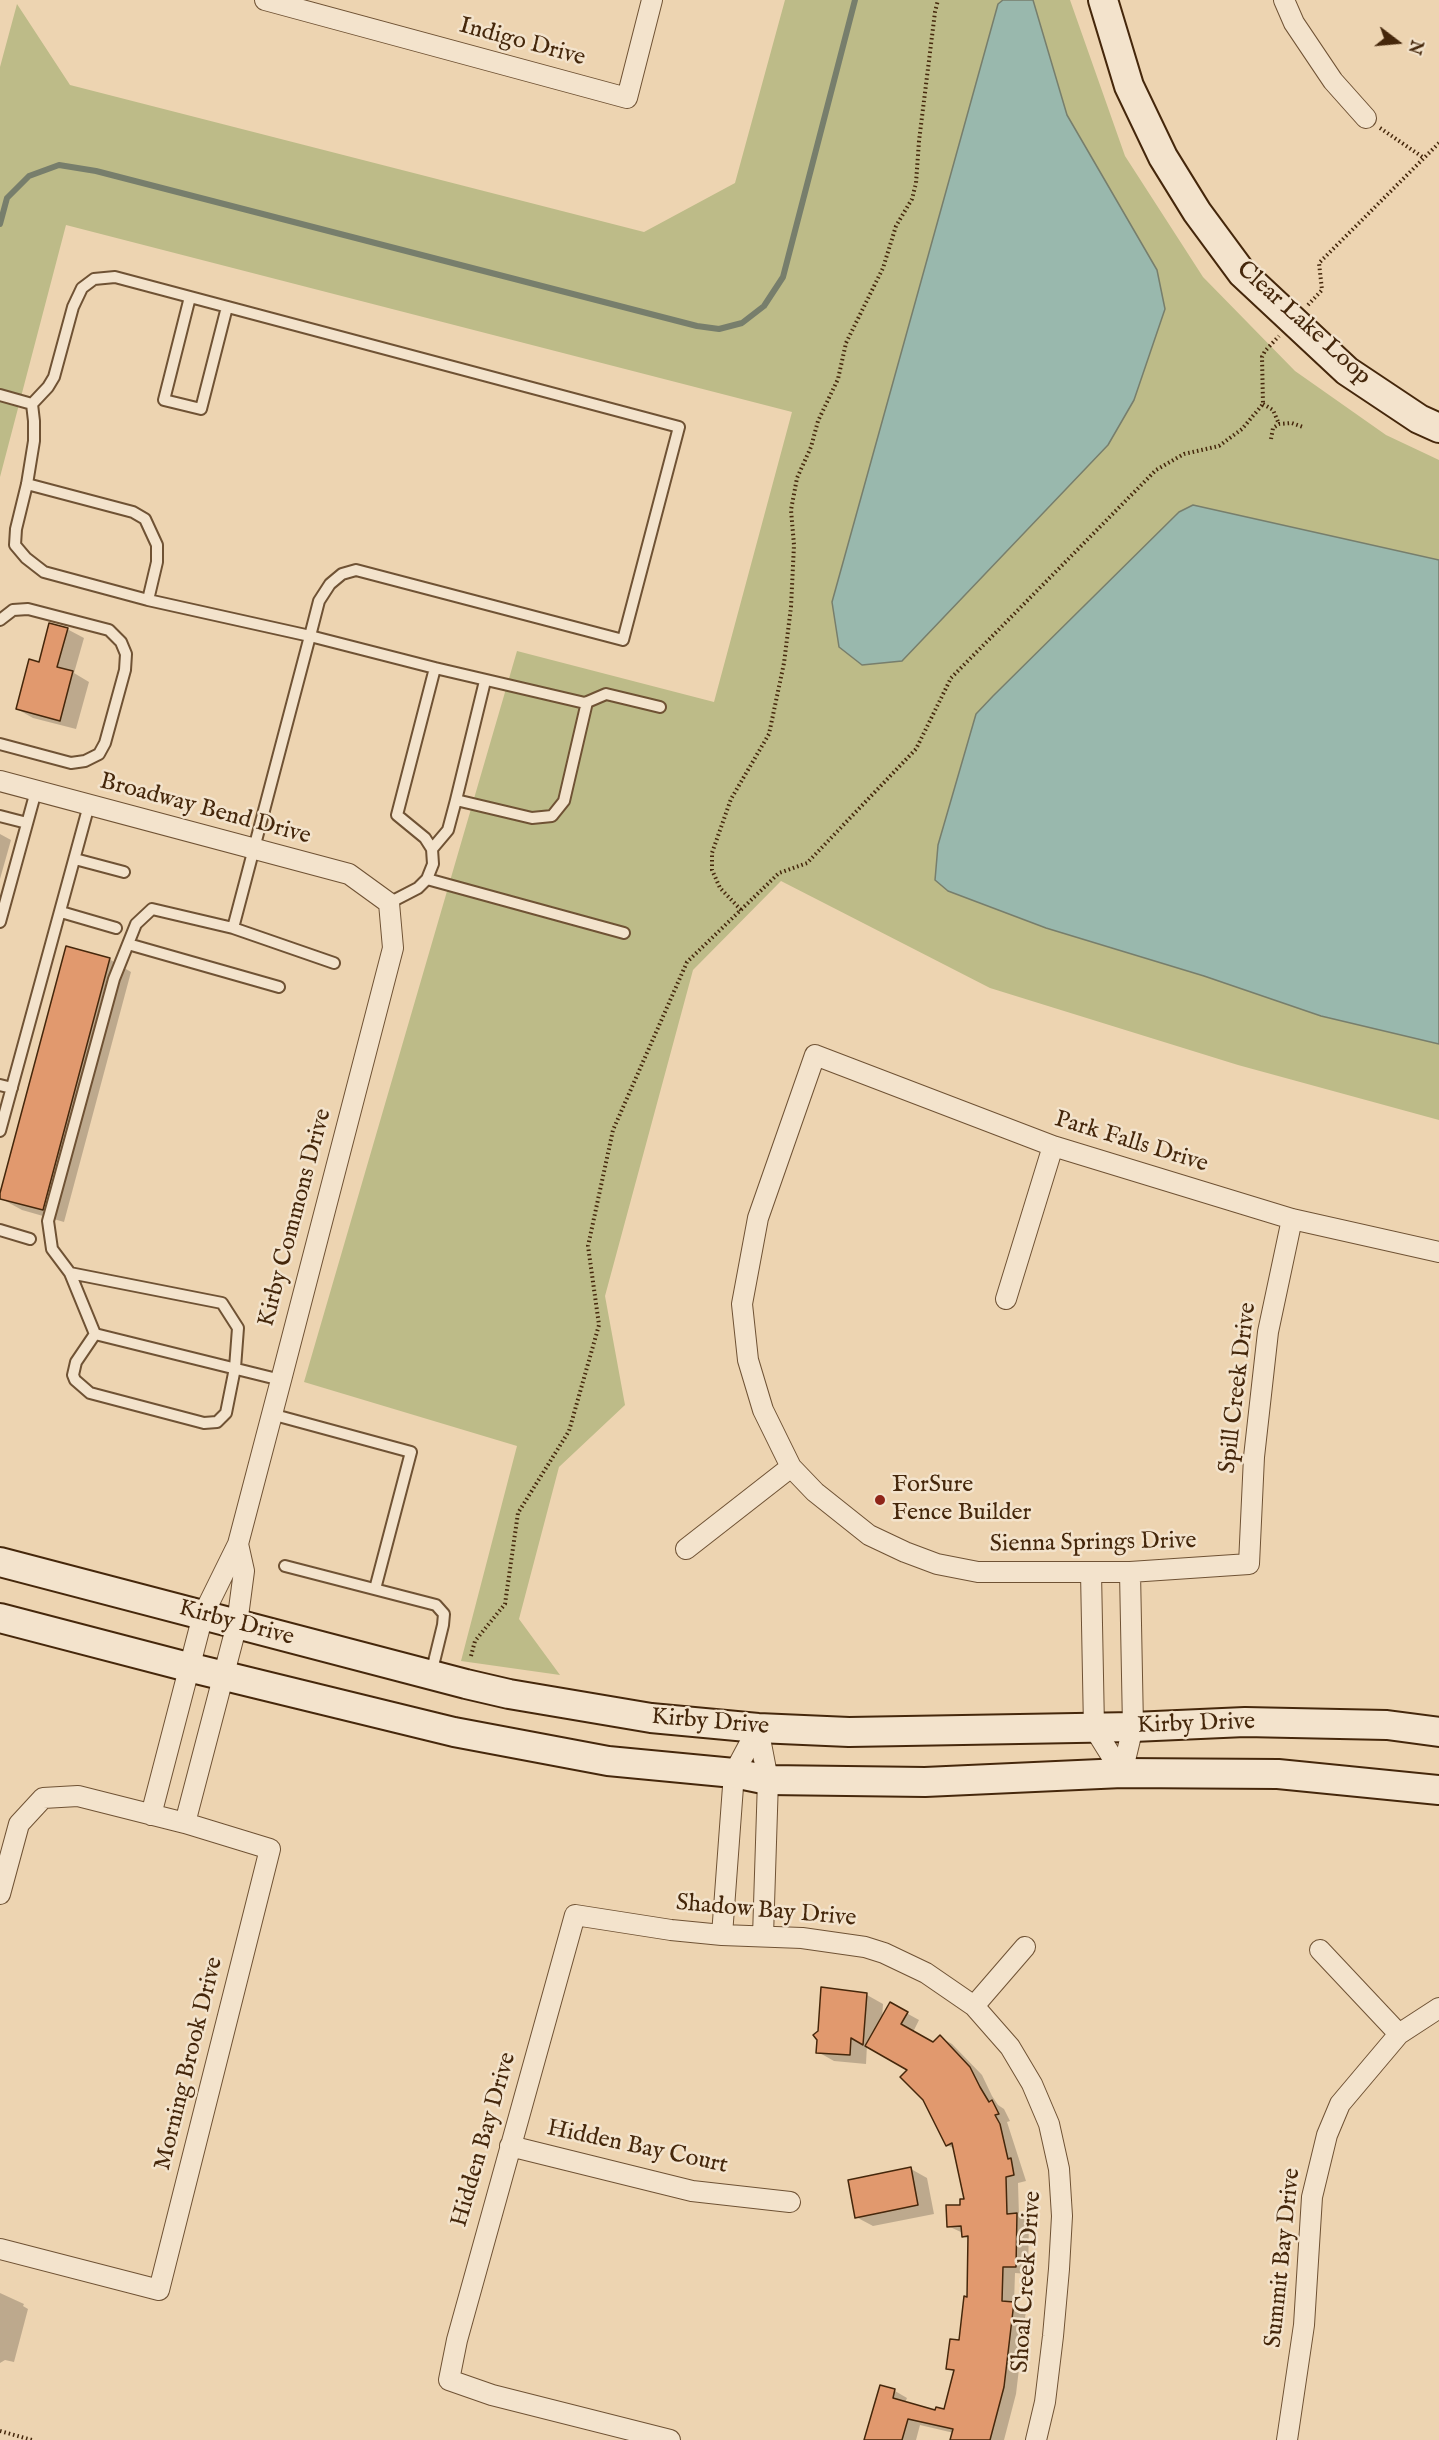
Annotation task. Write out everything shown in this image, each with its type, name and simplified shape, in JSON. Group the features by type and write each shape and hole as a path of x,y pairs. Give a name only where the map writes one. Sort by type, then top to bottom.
{"main road":[{"name":"Clear Lake Loop","path":"1103,0 1129,86 1163,157 1197,212 1242,273 1347,371 1419,419 1439,428"},
{"name":"Kirby Drive","path":"0,1562 508,1694 651,1718 758,1728 849,1732 1094,1728 1245,1722 1387,1725 1439,1732"},
{"name":"Kirby Drive","path":"0,1618 454,1732 608,1761 734,1773 768,1780 925,1782 1122,1773 1278,1774 1439,1790"}],"street":[{"name":"Indigo Drive","path":"265,0 627,98 652,0"},
{"path":"1284,0 1294,23 1333,81 1366,118"},
{"name":"Broadway Bend Drive","path":"0,782 349,874 388,903"},
{"name":"Kirby Commons Drive","path":"151,1815 203,1616 237,1544 281,1380 393,948 388,903"},
{"name":"Park Falls Drive","path":"791,1467 760,1400 748,1360 742,1304 758,1218 815,1055 1053,1146 1292,1219 1439,1252"},
{"path":"1006,1299 1053,1146"},
{"name":"Spill Creek Drive","path":"1249,1564 1254,1457 1268,1332 1292,1219"},
{"path":"686,1549 791,1467"},
{"name":"Sienna Springs Drive","path":"791,1467 839,1513 869,1534 905,1552 937,1564 978,1572 1130,1572 1249,1564"},
{"name":"Kirby Commons Drive","path":"186,1823 237,1624 244,1571 237,1544"},
{"path":"1090,1572 1094,1728 1122,1773"},
{"path":"1122,1773 1133,1727 1130,1572"},
{"path":"722,1935 734,1773 758,1728"},
{"path":"758,1728 768,1780 763,1936"},
{"path":"0,1894 19,1824 43,1798 78,1796 186,1823"},
{"name":"Morning Brook Drive","path":"0,2249 159,2290 270,1850 186,1823"},
{"name":"Shadow Bay Drive","path":"575,1915 671,1930 830,1941 884,1953 926,1973 974,2006"},
{"name":"Hidden Bay Drive","path":"575,1915 457,2340 449,2380 492,2395 670,2440"},
{"path":"974,2006 1025,1947"},
{"path":"1320,1950 1399,2034"},
{"name":"Shoal Creek Drive","path":"974,2006 1010,2047 1032,2084 1049,2124 1059,2169 1062,2216 1058,2280 1045,2402 1036,2440"},
{"name":"Summit Bay Drive","path":"1287,2440 1304,2325 1312,2197 1327,2135 1340,2104 1399,2034 1439,2008"},
{"name":"Hidden Bay Court","path":"510,2146 692,2191 790,2202"}],"lane":[{"path":"233,927 254,849 310,636 319,601 330,584 342,574 356,570 623,640 679,427 115,277 94,279 82,288 73,307 54,377 32,405 34,441 16,529 15,545 26,558 44,572 148,600 310,636 485,681 587,702 606,694 660,706"},
{"path":"190,297 164,400 201,409 227,307"},
{"path":"0,395 32,405"},
{"path":"27,484 133,512 145,519 157,545 158,562 148,600"},
{"path":"0,620 13,610 28,609 109,630 121,642 126,654 125,670 105,743 99,754 85,761 71,763 0,744"},
{"path":"388,903 418,888 427,879 433,864 432,849 425,838 397,815 435,668"},
{"path":"432,849 448,830 485,681"},
{"path":"456,800 532,818 552,816 564,801 587,702"},
{"path":"0,922 36,791"},
{"path":"0,1131 61,912 88,805"},
{"path":"0,816 27,823"},
{"path":"75,859 124,872"},
{"path":"427,879 624,933"},
{"path":"95,1334 70,1273 52,1250 48,1221 114,979 136,924 152,909 233,927 334,963"},
{"path":"61,912 116,928"},
{"path":"128,944 279,987"},
{"path":"0,1085 12,1088"},
{"path":"0,1230 30,1239"},
{"path":"70,1273 222,1303 238,1328 235,1368 226,1413 217,1422 204,1423 90,1393 75,1380 76,1362 95,1334"},
{"path":"95,1334 281,1380"},
{"path":"272,1414 411,1452 375,1589"},
{"path":"285,1566 436,1605 444,1614 431,1674"}],"path":[{"path":"741,910 720,888 712,870 712,853 731,799 768,734 784,663 791,608 794,545 791,510 797,478 811,447 818,421 838,379 846,343 883,268 896,226 912,199 916,183 935,12 939,0"},
{"path":"1366,118 1424,158"},
{"path":"1307,306 1322,290 1318,263 1439,143"},
{"path":"471,1656 474,1641 505,1604 518,1513 569,1431 599,1325 588,1246 613,1130 687,962 779,873 807,863 915,749 951,678 1156,470 1184,454 1220,446 1242,429 1263,404 1262,357 1282,332"},
{"path":"1263,404 1273,410 1279,424"},
{"path":"1271,439 1273,428 1279,424 1292,423 1303,427"},
{"path":"0,2432 32,2440"}],"shaded area":[{"path":"785,0 1070,0 1125,156 1203,277 1295,371 1386,435 1439,460 1439,1120 1238,1065 990,988 781,881 693,970 605,1296 625,1405 559,1467 519,1619 560,1675 461,1661 517,1446 304,1382 517,651 714,702 792,412 66,225 0,477 0,67 17,4 70,85 644,232 735,183"}],"water":[{"path":"1003,0 1033,0 1067,115 1157,270 1165,309 1134,400 1108,445 902,661 862,665 839,647 832,602 998,4"},
{"path":"1193,505 1439,560 1439,1044 1321,1016 1204,976 1046,928 948,891 935,880 938,845 976,714 1179,512"}],"building":[{"path":"49,623 68,628 57,667 73,671 60,721 16,709 29,659 39,662"},
{"path":"66,946 110,958 43,1210 0,1199 0,1193"},
{"path":"821,1987 867,1993 863,2045 851,2038 850,2055 816,2053 817,2040 813,2035 818,2031"},
{"path":"890,2002 908,2012 901,2024 933,2042 940,2035 970,2067 989,2102 992,2100 999,2114 995,2115 1000,2124 1008,2159 1011,2158 1014,2175 1006,2177 1007,2214 1017,2213 1016,2267 1003,2267 1002,2301 1014,2302 1004,2387 990,2440 950,2440 953,2429 908,2419 902,2440 864,2440 880,2385 895,2389 893,2398 935,2410 936,2407 944,2409 954,2370 946,2369 950,2339 959,2340 964,2296 967,2297 968,2236 962,2237 961,2226 947,2227 946,2205 960,2205 960,2199 964,2199 952,2143 946,2146 923,2100 900,2077 907,2070 865,2046"},
{"path":"911,2167 918,2205 855,2218 848,2180"}],"waterway":[{"path":"0,224 7,198 29,176 59,165 96,171 697,326 719,329 742,323 764,306 783,277 855,0"}],"place":[{"name":"ForSure Fence Builder","path":"880,1500"}]}
